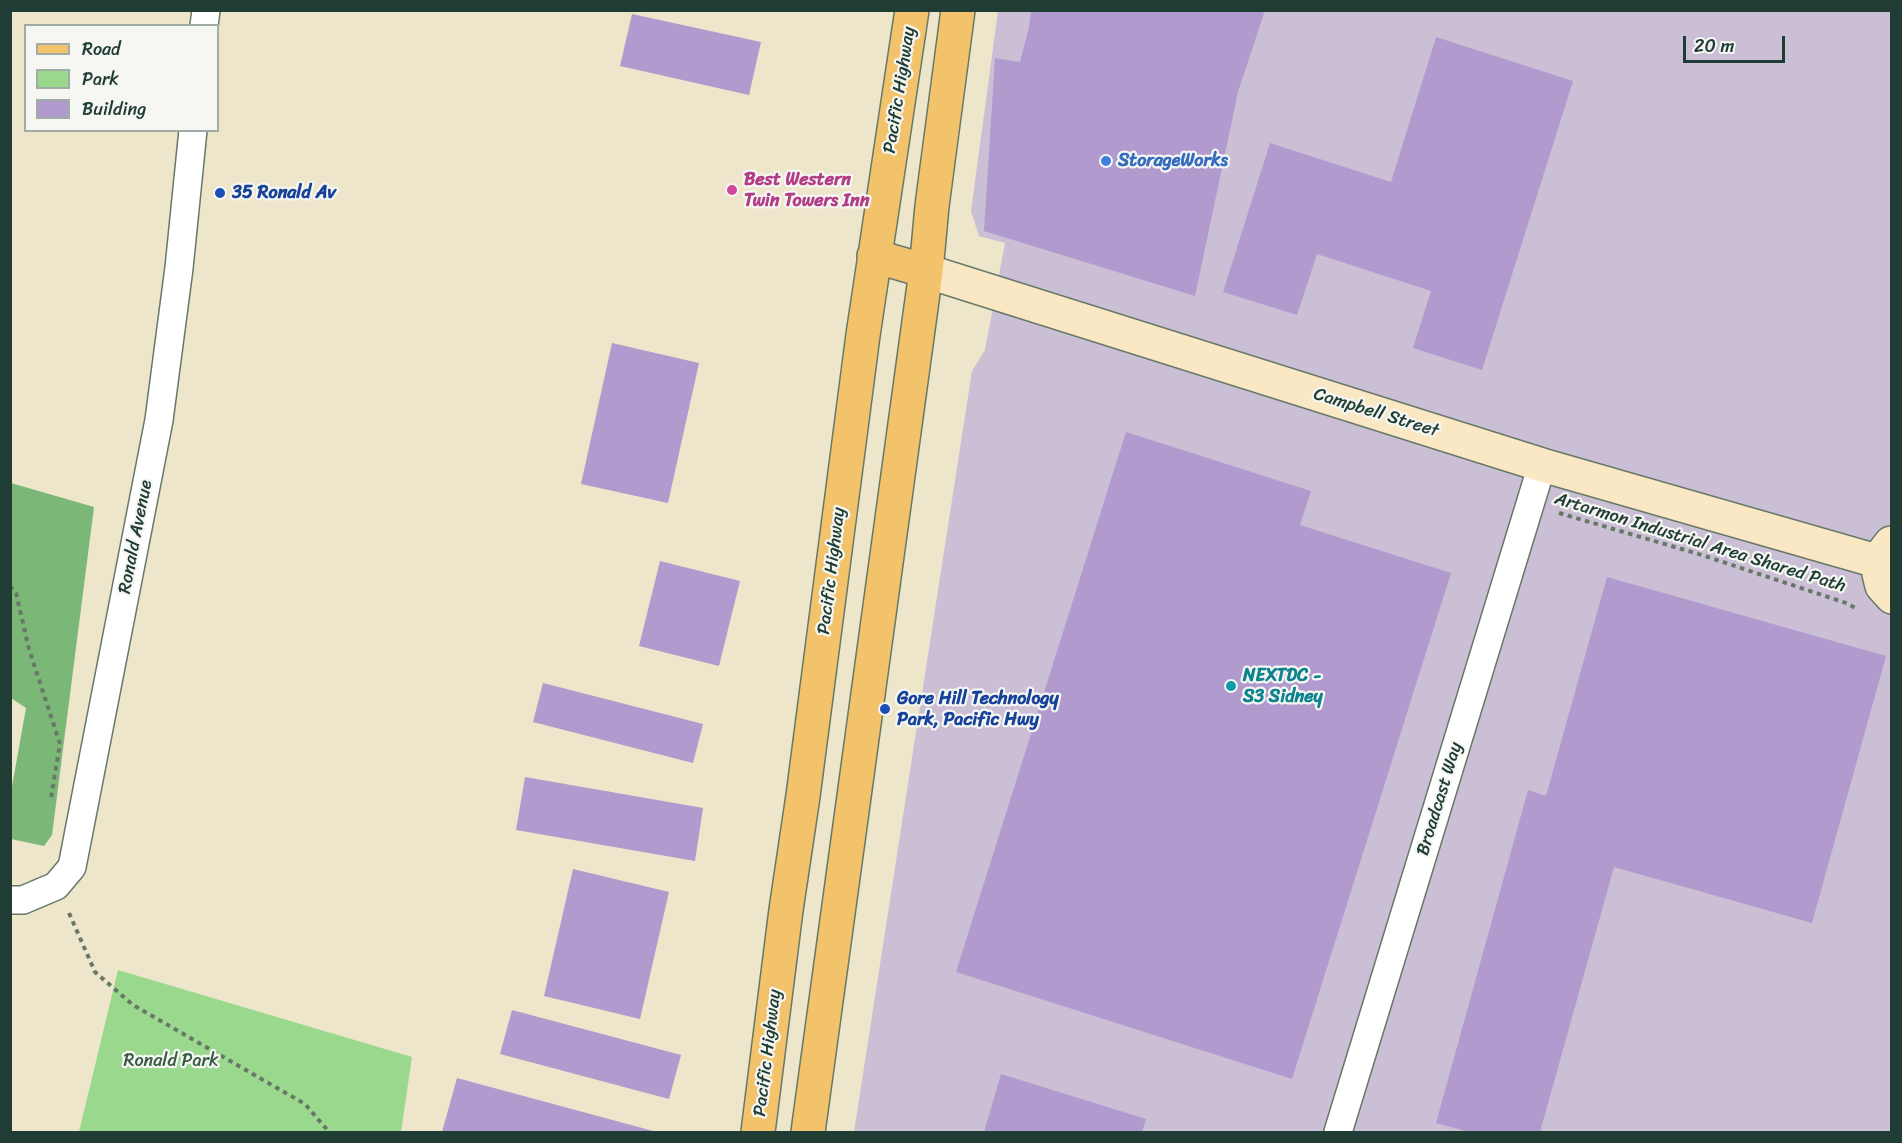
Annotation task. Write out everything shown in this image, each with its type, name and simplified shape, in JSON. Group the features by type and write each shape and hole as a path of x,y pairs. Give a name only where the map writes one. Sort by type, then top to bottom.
{"main road":[{"name":"Pacific Highway","path":"758,1132 874,256 912,10"},
{"path":"808,1132 926,271 932,206 958,10"},
{"name":"Campbell Street","path":"874,256 926,271"}],"street":[{"name":"Ronald Avenue","path":"56,886 72,867 159,420 179,268 193,132"},
{"name":"Campbell Street","path":"926,271 1542,465 1886,553"},
{"name":"Broadcast Way","path":"1338,1132 1542,465"},
{"path":"1886,553 1879,574 1882,586 1892,597"},
{"path":"10,900 23,900 56,886"}],"path":[{"name":"Artarmon Industrial Area Shared Path","path":"1529,504 1702,555 1849,604 1857,609"},
{"path":"10,586 16,593 29,649 60,744 50,806"},
{"path":"56,886 95,972 133,1005 305,1104 329,1132"}],"shaded area":[{"path":"998,11 1891,11 1891,1132 854,1132 972,371 985,350 1005,243 979,236 971,211"}],"green space":[{"path":"11,483 94,507 52,835 44,846 11,839 11,792 26,708 11,698"},
{"name":"Ronald Park","path":"118,970 412,1057 401,1132 79,1132"}],"building":[{"name":"StorageWorks","path":"1031,10 1265,10 1238,92 1195,296 984,231 995,58 1020,62"},
{"path":"632,14 761,42 749,95 620,66"},
{"path":"1436,37 1573,81 1482,370 1413,348 1431,291 1317,254 1297,315 1223,292 1270,143 1391,182"},
{"path":"612,343 699,363 668,503 581,484"},
{"name":"NEXTDC - S3 Sidney","path":"1126,432 1311,491 1300,525 1451,573 1292,1079 956,972"},
{"path":"660,561 740,581 719,666 639,646"},
{"path":"1607,577 1886,656 1812,923 1614,867 1540,1132 1469,1132 1436,1123 1528,790 1546,796"},
{"path":"543,683 703,724 693,763 533,722"},
{"path":"525,777 703,808 695,861 516,830"},
{"path":"573,869 669,892 640,1019 544,996"},
{"path":"512,1010 681,1055 669,1099 500,1054"},
{"path":"1001,1074 1146,1119 1142,1132 984,1132"},
{"path":"457,1078 657,1132 442,1132"}],"place":[{"name":"StorageWorks","path":"1106,161"},
{"name":"Best Western Twin Towers Inn","path":"732,190"},
{"name":"35 Ronald Av","path":"220,193"},
{"name":"NEXTDC - S3 Sidney","path":"1231,686"},
{"name":"Gore Hill Technology Park, Pacific Hwy","path":"885,709"}]}
